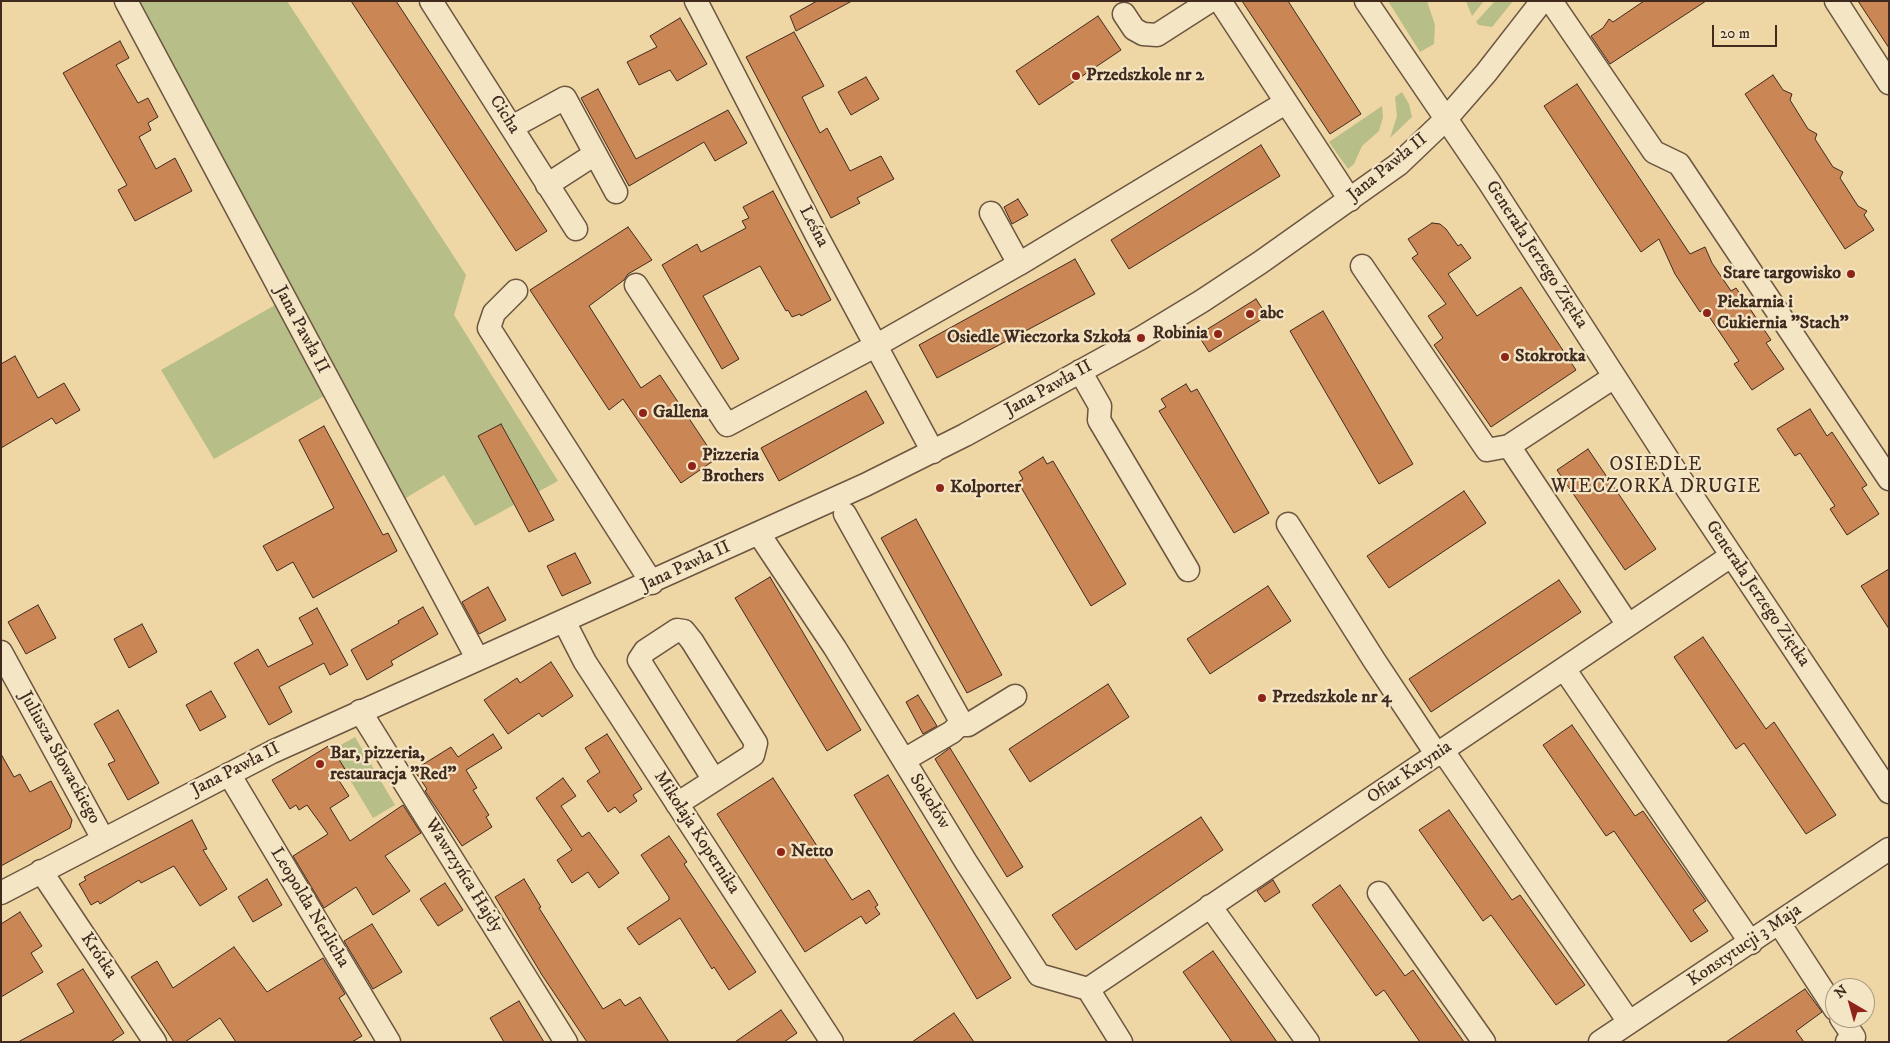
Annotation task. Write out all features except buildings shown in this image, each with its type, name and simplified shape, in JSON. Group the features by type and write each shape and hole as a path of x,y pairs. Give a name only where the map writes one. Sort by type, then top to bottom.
{"street":[{"name":"Jana Pawła II","path":"126,1 477,658"},
{"name":"Cicha","path":"431,1 576,229"},
{"name":"Leśna","path":"696,1 817,236 933,452"},
{"path":"1124,14 1134,29 1142,34 1157,35 1210,1"},
{"path":"1220,1 1350,200"},
{"name":"Generała Jerzego Ziętka","path":"1366,1 1445,120 1489,182 1731,556 1889,792"},
{"name":"Jana Pawła II","path":"1,893 103,838 229,774 360,711 477,658 652,583 933,452 1202,301 1350,200 1399,164 1445,120 1542,1"},
{"path":"1551,1 1654,152 1679,164 1889,479"},
{"path":"1836,1 1889,83"},
{"path":"512,127 566,98 616,192"},
{"path":"636,285 727,425 877,345 1019,264 1285,103"},
{"path":"547,185 596,154"},
{"path":"991,213 1019,264"},
{"path":"1362,266 1487,450 1509,446 1614,377"},
{"path":"516,291 494,313 489,328 652,583"},
{"path":"1080,371 1100,406 1099,420 1188,570"},
{"path":"1509,446 1628,625"},
{"path":"845,514 959,718 959,725 952,732 904,760"},
{"path":"1288,524 1374,660 1629,1022"},
{"name":"Sokołów","path":"760,534 835,648 1039,975 1088,989"},
{"name":"Ofiar Katynia","path":"1088,989 1565,670 1731,556"},
{"name":"Mikołaja Kopernika","path":"564,621 584,662 832,1042"},
{"path":"677,804 714,780 752,754 756,743 692,641 684,631 677,630 645,651 639,660 714,780"},
{"name":"Juliusza Słowackiego","path":"1,652 103,838"},
{"path":"1565,670 1751,943"},
{"path":"959,725 968,725 1015,696"},
{"name":"Wawrzyńca Hajdy","path":"360,711 566,1042"},
{"name":"Leopolda Nerlicha","path":"229,774 389,1042"},
{"name":"Konstytucji 3 Maja","path":"1600,1042 1751,943 1889,849"},
{"name":"Krótka","path":"41,871 155,1042"},
{"path":"1379,893 1484,1042"},
{"path":"1210,906 1308,1042"},
{"path":"1779,923 1825,994"},
{"path":"1088,989 1121,1042"}],"green space":[{"path":"115,1 287,1 466,275 454,315 558,481 475,526 444,475 386,510 324,396 214,459 161,370 275,305"},
{"path":"1388,1 1427,1 1435,25 1434,44 1420,52"},
{"path":"1466,1 1484,1 1472,16"},
{"path":"1495,1 1513,1 1492,27 1479,25 1476,22"},
{"path":"1402,92 1409,104 1412,117 1390,138 1397,116 1395,97"},
{"path":"1382,106 1383,117 1379,131 1362,146 1354,164 1348,169 1329,142"},
{"path":"355,737 395,805 373,818 332,750"}],"place":[{"name":"Przedszkole nr 2","path":"1076,76"},
{"name":"Stare targowisko","path":"1851,274"},
{"name":"Piekarnia i Cukiernia \"Stach\"","path":"1707,313"},
{"name":"abc","path":"1250,314"},
{"name":"Robinia","path":"1218,334"},
{"name":"Osiedle Wieczorka Szkoła","path":"1141,338"},
{"name":"Stokrotka","path":"1505,357"},
{"name":"Gallena","path":"643,413"},
{"name":"Pizzeria Brothers","path":"692,466"},
{"name":"Kolporter","path":"940,488"},
{"name":"Przedszkole nr 4","path":"1262,698"},
{"name":"Bar, pizzeria, restauracja \"Red\"","path":"320,764"},
{"name":"Netto","path":"781,852"}],"district":[{"name":"OSIEDLE WIECZORKA DRUGIE","path":"1656,477"}]}
